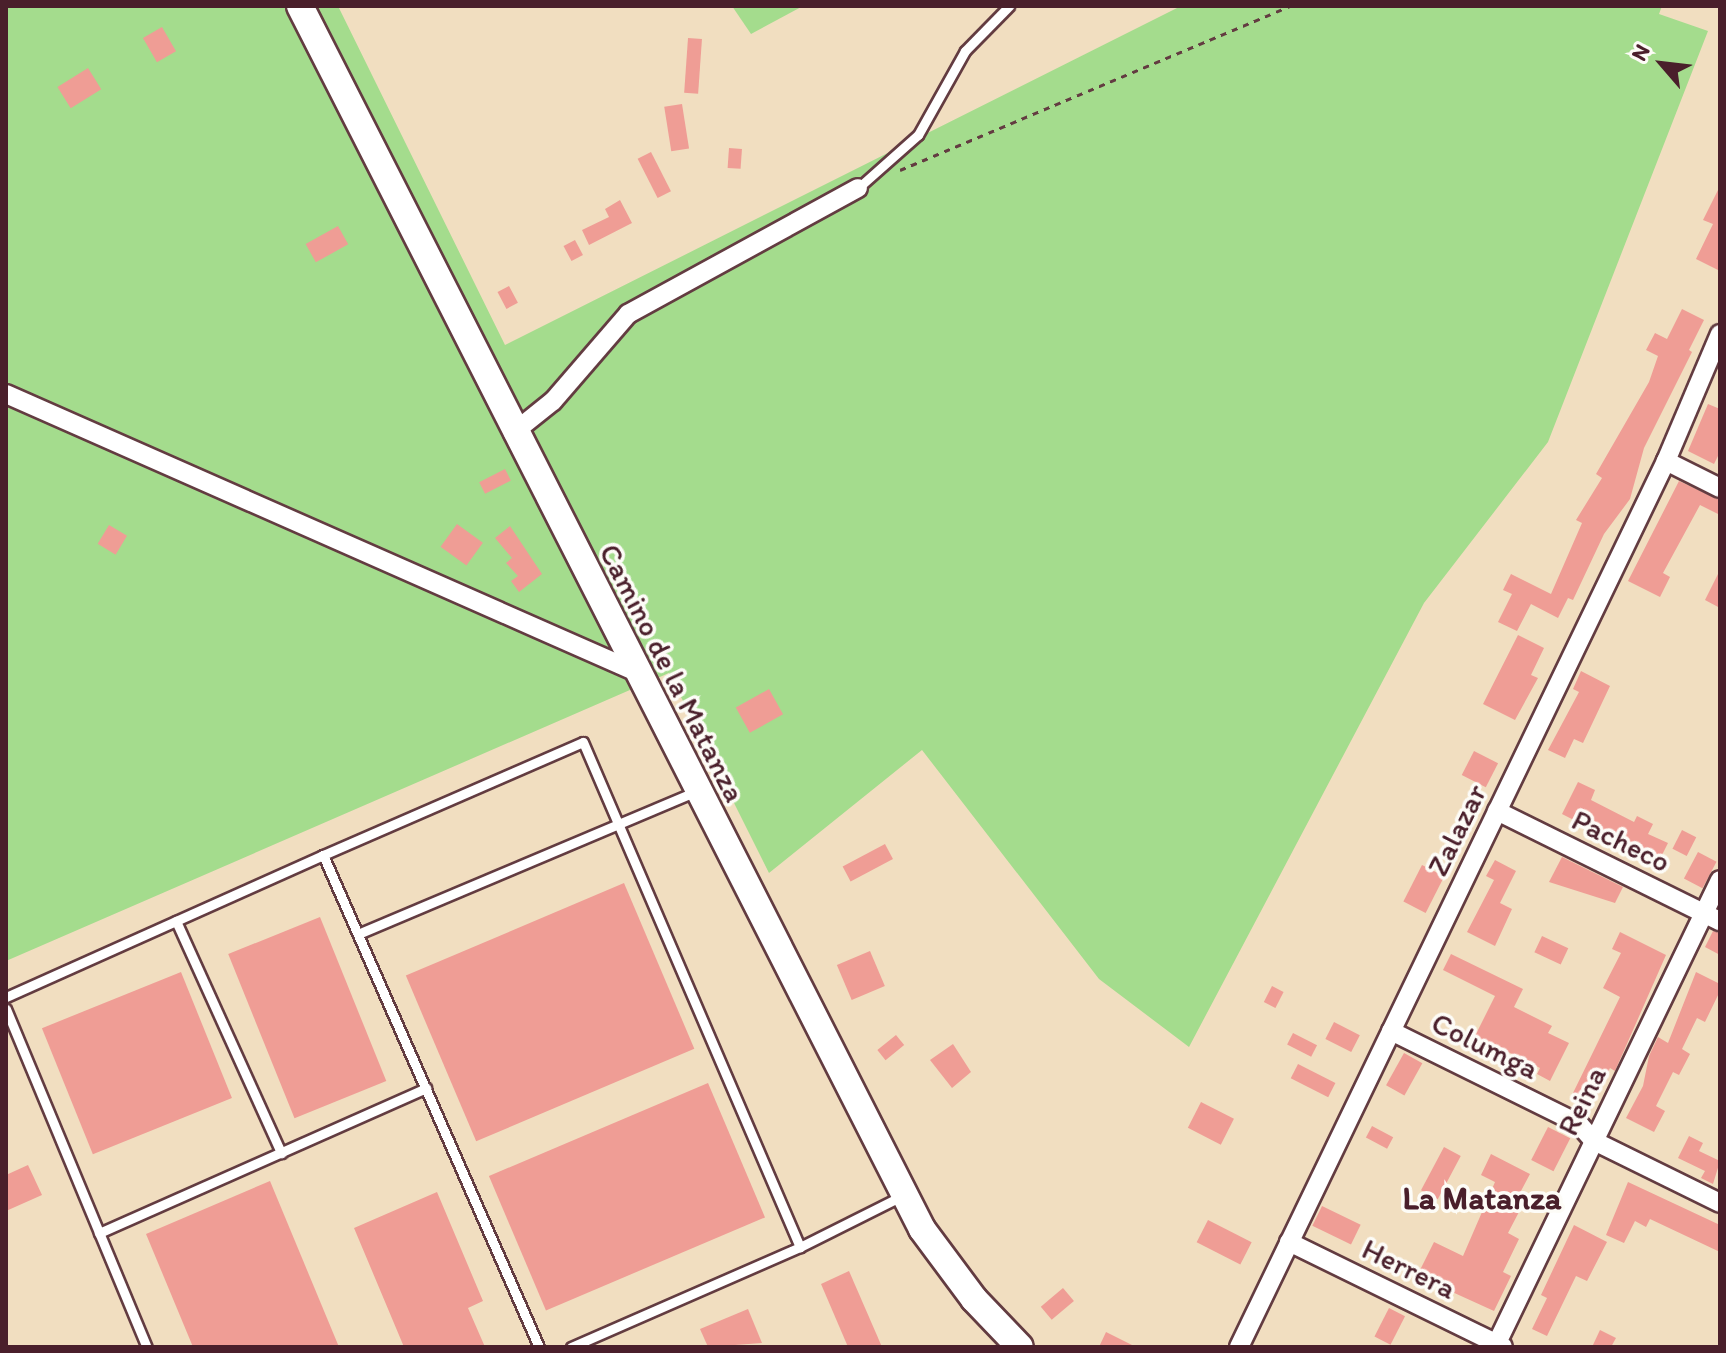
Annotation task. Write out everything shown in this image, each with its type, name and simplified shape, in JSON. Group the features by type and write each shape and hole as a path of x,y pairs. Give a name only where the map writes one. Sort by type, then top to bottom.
{"street":[{"name":"Camino de la Matanza","path":"300,6 634,671 922,1229 974,1299 1020,1347"},
{"path":"513,433 553,401 628,314 858,188"},
{"name":"Zalazar","path":"1239,1347 1666,461 1720,334"},
{"path":"6,394 634,671"},
{"path":"1666,461 1720,488"},
{"name":"Pacheco","path":"1497,811 1712,917"},
{"name":"Reina","path":"1498,1346 1594,1141 1712,917 1720,880"},
{"name":"Columga","path":"1391,1031 1579,1124 1594,1141 1720,1203"},
{"name":"Herrera","path":"1289,1242 1498,1346"}],"lane":[{"path":"858,188 918,135 965,51 1009,6"},
{"path":"6,997 583,742 800,1247"},
{"path":"358,934 697,791"},
{"path":"323,855 539,1347"},
{"path":"176,921 281,1153"},
{"path":"6,1009 147,1347"},
{"path":"99,1233 426,1088"},
{"path":"571,1347 800,1247 904,1195"}],"path":[{"path":"858,188 1291,6"}],"green space":[{"path":"6,6 338,6 505,345 1181,6 1662,6 1659,14 1708,31 1548,442 1424,603 1189,1047 1099,979 922,750 769,873 669,673 6,961"},
{"path":"732,6 803,6 751,34"}],"building":[{"path":"162,27 176,51 157,62 143,38"},
{"path":"688,38 702,39 698,94 684,93"},
{"path":"88,68 101,89 71,108 57,87"},
{"path":"682,104 689,148 671,151 664,107"},
{"path":"729,148 742,149 741,169 728,168"},
{"path":"651,152 671,191 658,198 638,159"},
{"path":"1720,186 1720,271 1696,259 1713,224 1703,220"},
{"path":"620,200 632,223 589,245 582,230 609,217 605,209"},
{"path":"338,226 348,244 316,262 306,244"},
{"path":"575,240 583,255 572,261 564,246"},
{"path":"509,286 518,303 506,309 498,292"},
{"path":"1682,309 1704,320 1689,350 1692,352 1644,448 1630,499 1604,534 1573,600 1568,598 1558,618 1531,604 1517,631 1498,622 1512,594 1503,590 1511,574 1551,594 1582,523 1576,520 1602,478 1596,474 1649,382 1658,356 1646,350 1655,333 1667,339"},
{"path":"1708,404 1720,409 1720,452 1714,464 1688,451"},
{"path":"505,469 511,481 485,494 479,482"},
{"path":"1679,481 1720,500 1720,515 1700,505 1663,573 1670,577 1660,597 1628,581"},
{"path":"457,524 483,543 466,565 441,547"},
{"path":"109,525 127,536 116,555 98,544"},
{"path":"510,526 542,574 519,592 511,581 518,576 506,563 512,558 495,538"},
{"path":"1720,570 1720,608 1705,600"},
{"path":"1518,635 1544,648 1531,675 1538,678 1515,720 1483,704"},
{"path":"1581,671 1610,686 1583,743 1574,739 1565,758 1548,750 1579,692 1573,689"},
{"path":"769,689 783,714 750,733 736,707"},
{"path":"1474,751 1498,763 1486,787 1462,775"},
{"path":"1578,782 1595,790 1591,800 1634,822 1637,816 1653,824 1648,834 1668,843 1658,863 1562,814"},
{"path":"1682,830 1696,837 1687,856 1672,849"},
{"path":"885,844 893,859 851,882 843,867"},
{"path":"1698,852 1717,862 1702,888 1684,878"},
{"path":"1562,857 1623,887 1615,903 1549,882"},
{"path":"1495,860 1516,871 1500,903 1512,909 1495,946 1467,932 1494,880 1486,876"},
{"path":"1422,865 1444,876 1426,913 1403,902"},
{"path":"624,883 694,1049 476,1141 406,976"},
{"path":"320,917 386,1081 295,1118 228,954"},
{"path":"1713,931 1720,933 1720,955 1705,947"},
{"path":"1620,932 1666,955 1615,1071 1610,1068 1593,1103 1573,1093 1620,997 1603,988 1621,953 1612,949"},
{"path":"1542,936 1568,948 1561,965 1534,952"},
{"path":"870,951 885,986 852,1000 837,965"},
{"path":"1451,954 1523,989 1514,1007 1552,1026 1548,1033 1569,1043 1550,1081 1537,1074 1540,1068 1498,1047 1495,1053 1472,1042 1495,996 1443,970"},
{"path":"181,972 232,1098 93,1154 42,1028"},
{"path":"1696,972 1720,984 1720,991 1705,1022 1697,1018 1682,1049 1690,1054 1679,1075 1673,1072 1656,1106 1665,1111 1654,1132 1626,1118 1643,1086 1649,1056 1658,1037 1668,1043"},
{"path":"1272,986 1284,992 1275,1008 1264,1002"},
{"path":"1334,1022 1360,1035 1351,1052 1325,1039"},
{"path":"1293,1033 1317,1045 1311,1057 1287,1045"},
{"path":"896,1035 904,1045 886,1060 877,1050"},
{"path":"953,1044 971,1072 952,1088 930,1060"},
{"path":"1404,1053 1422,1063 1404,1096 1386,1085"},
{"path":"1298,1064 1335,1083 1328,1097 1291,1078"},
{"path":"708,1083 765,1217 546,1310 489,1176"},
{"path":"1201,1102 1234,1119 1221,1145 1188,1128"},
{"path":"1372,1126 1393,1137 1387,1149 1366,1137"},
{"path":"1548,1127 1570,1138 1553,1171 1531,1160"},
{"path":"1689,1136 1703,1143 1699,1151 1720,1161 1713,1184 1701,1178 1705,1171 1678,1158"},
{"path":"1444,1147 1461,1156 1438,1199 1421,1190"},
{"path":"1491,1154 1530,1174 1513,1206 1520,1210 1508,1233 1519,1239 1503,1272 1511,1276 1494,1311 1417,1276 1434,1242 1463,1256 1495,1182 1481,1175"},
{"path":"28,1165 42,1195 6,1211 6,1175"},
{"path":"270,1181 339,1347 193,1347 146,1234"},
{"path":"1628,1182 1720,1225 1720,1252 1650,1219 1646,1227 1635,1221 1624,1243 1606,1235"},
{"path":"437,1192 483,1301 468,1308 485,1347 404,1347 354,1228"},
{"path":"1322,1206 1361,1225 1351,1245 1312,1226"},
{"path":"1208,1220 1252,1242 1240,1265 1197,1242"},
{"path":"1574,1225 1607,1242 1587,1281 1576,1276 1547,1336 1532,1329 1547,1298 1541,1295"},
{"path":"849,1271 882,1347 848,1347 821,1284"},
{"path":"1063,1288 1074,1301 1052,1320 1041,1307"},
{"path":"1389,1308 1405,1316 1391,1345 1374,1337"},
{"path":"748,1309 762,1343 708,1347 700,1329"},
{"path":"1600,1330 1616,1338 1611,1347 1592,1347"},
{"path":"1106,1332 1136,1347 1099,1347"}],"district":[{"name":"La Matanza","path":"1482,1198"}]}
